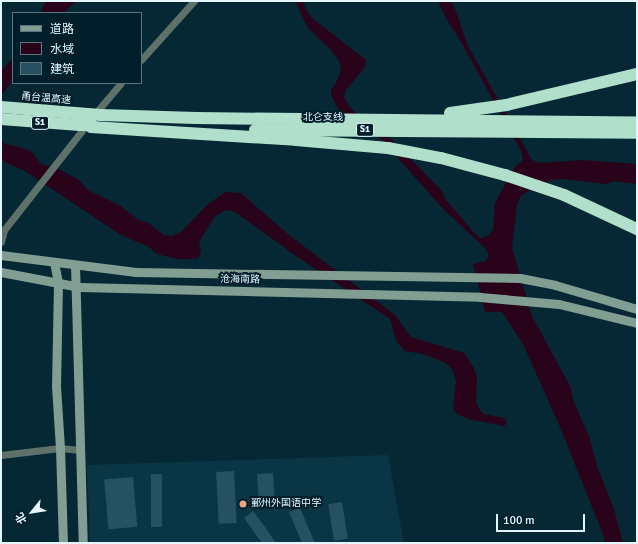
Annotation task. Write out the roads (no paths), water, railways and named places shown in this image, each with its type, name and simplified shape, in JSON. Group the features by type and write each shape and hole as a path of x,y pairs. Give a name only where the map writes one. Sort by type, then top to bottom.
{"highway":[{"path":"613,79 637,68"},
{"path":"196,118 458,113 506,105 637,74"},
{"name":"甬台温高速","path":"2,111 40,123 86,123"},
{"name":"甬台温高速","path":"2,111 86,123"},
{"name":"北仑支线","path":"86,123 100,115 196,118 637,122"},
{"path":"86,123 388,148 441,158 505,175 564,195 637,229"},
{"name":"北仑支线","path":"86,123 222,130 637,133"},
{"path":"608,215 637,223"}],"main road":[{"name":"沧海南路","path":"1,255 136,272 520,278 555,285 637,309"},
{"path":"54,262 58,283 56,386 60,448 63,543"},
{"path":"75,265 82,543"},
{"name":"沧海南路","path":"1,272 76,286 480,297 559,304 637,323"}],"street":[{"path":"142,59 194,1"},
{"path":"1,242 4,230 120,84"},
{"path":"1,455 60,448 80,450"}],"water":[{"path":"46,1 76,1 65,12 40,12"},
{"path":"295,1 303,1 306,10 312,18 366,60 365,67 346,90 344,97 351,109 393,141 442,191 446,200 476,235 481,238 488,236 493,230 495,203 514,168 523,160 521,151 460,40 447,20 438,1 450,1 456,11 468,46 532,160 540,163 582,160 637,164 637,184 614,181 606,184 562,179 551,180 525,193 520,197 517,205 512,248 532,316 571,388 573,400 589,436 597,466 614,509 623,543 604,543 604,537 560,427 523,344 502,312 485,312 473,264 486,261 489,255 485,248 444,210 382,140 339,110 331,95 331,90 337,81 341,70 339,61 332,51 308,28"},
{"path":"12,59 12,81 1,96 1,71"},
{"path":"1,140 5,144 23,148 32,152 41,164 59,169 79,180 88,190 119,205 140,221 147,222 164,235 172,236 182,231 207,205 225,192 241,193 289,235 395,315 411,337 464,353 474,368 477,378 476,402 479,409 484,414 505,418 507,423 504,426 468,419 457,414 453,409 456,381 452,369 446,363 423,354 405,351 396,341 390,319 296,256 235,212 226,210 215,216 199,242 201,251 199,257 195,259 177,259 157,254 149,247 121,235 25,171 1,159"}],"place":[{"name":"鄞州外国语中学","path":"243,504"}]}
